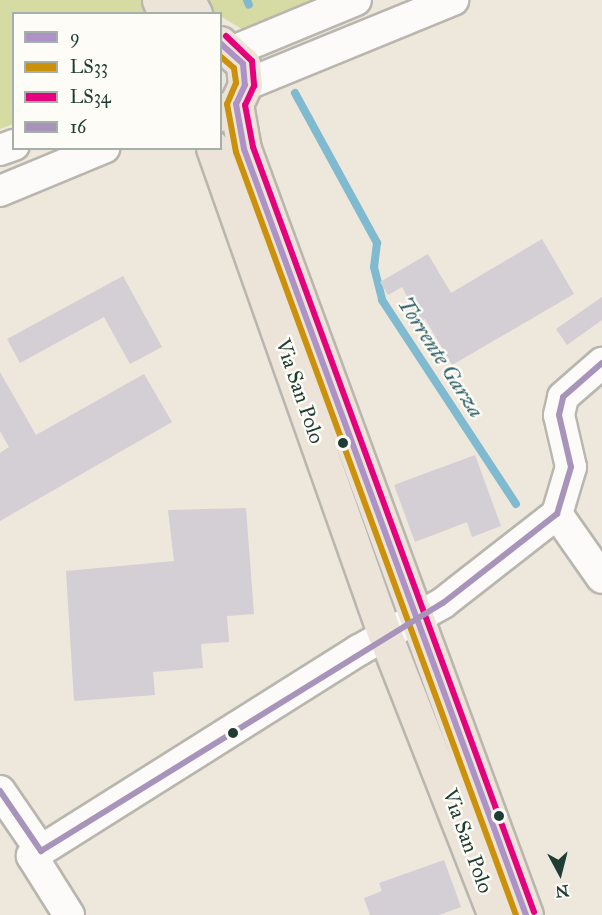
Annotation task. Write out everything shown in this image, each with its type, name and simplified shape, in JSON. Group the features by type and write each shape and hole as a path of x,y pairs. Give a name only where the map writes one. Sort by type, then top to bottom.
{"main road":[{"name":"Via San Polo","path":"227,47 243,64 234,101 244,149 415,620 526,915"},
{"name":"Via San Polo","path":"214,150 385,635 495,915"}],"street":[{"path":"227,47 356,0"},
{"path":"234,101 453,0"},
{"path":"0,191 99,150"},
{"path":"69,915 32,856 385,635 415,620 557,514 571,467 559,416 563,397 602,363"},
{"path":"557,514 602,578"},
{"path":"0,791 41,851"}],"green space":[{"path":"0,0 313,0 242,29 222,17 222,12 12,12 12,124 0,129"}],"building":[{"path":"542,239 574,294 452,365 425,319 411,327 399,308 410,302 402,287 388,295 380,282 428,254 451,293"},
{"path":"123,276 162,347 130,364 104,317 20,363 7,339"},
{"path":"602,297 602,320 567,345 556,329"},
{"path":"0,372 36,435 144,374 172,422 0,521 0,453 9,447 0,431"},
{"path":"475,455 501,526 472,537 467,522 415,542 394,485"},
{"path":"246,508 254,614 227,616 229,642 201,644 203,668 153,672 155,695 74,701 66,571 174,561 168,510"},
{"path":"444,860 461,907 439,915 370,915 364,898 382,891 379,883"}],"waterway":[{"name":"Torrente Garza","path":"247,0 249,5"},
{"name":"Torrente Garza","path":"295,93 377,243 374,267 382,300 516,504"}],"transit line":[{"name":"LS34","path":"226,36 252,61 254,86 245,105 253,147 534,912"},
{"name":"9","path":"222,45 243,64 245,85 236,104 244,149 526,915"},
{"name":"LS33","path":"222,58 234,68 236,83 227,104 236,152 516,915"},
{"name":"16","path":"0,791 41,851 443,603 557,514 571,467 559,415 563,397 602,363"}]}
